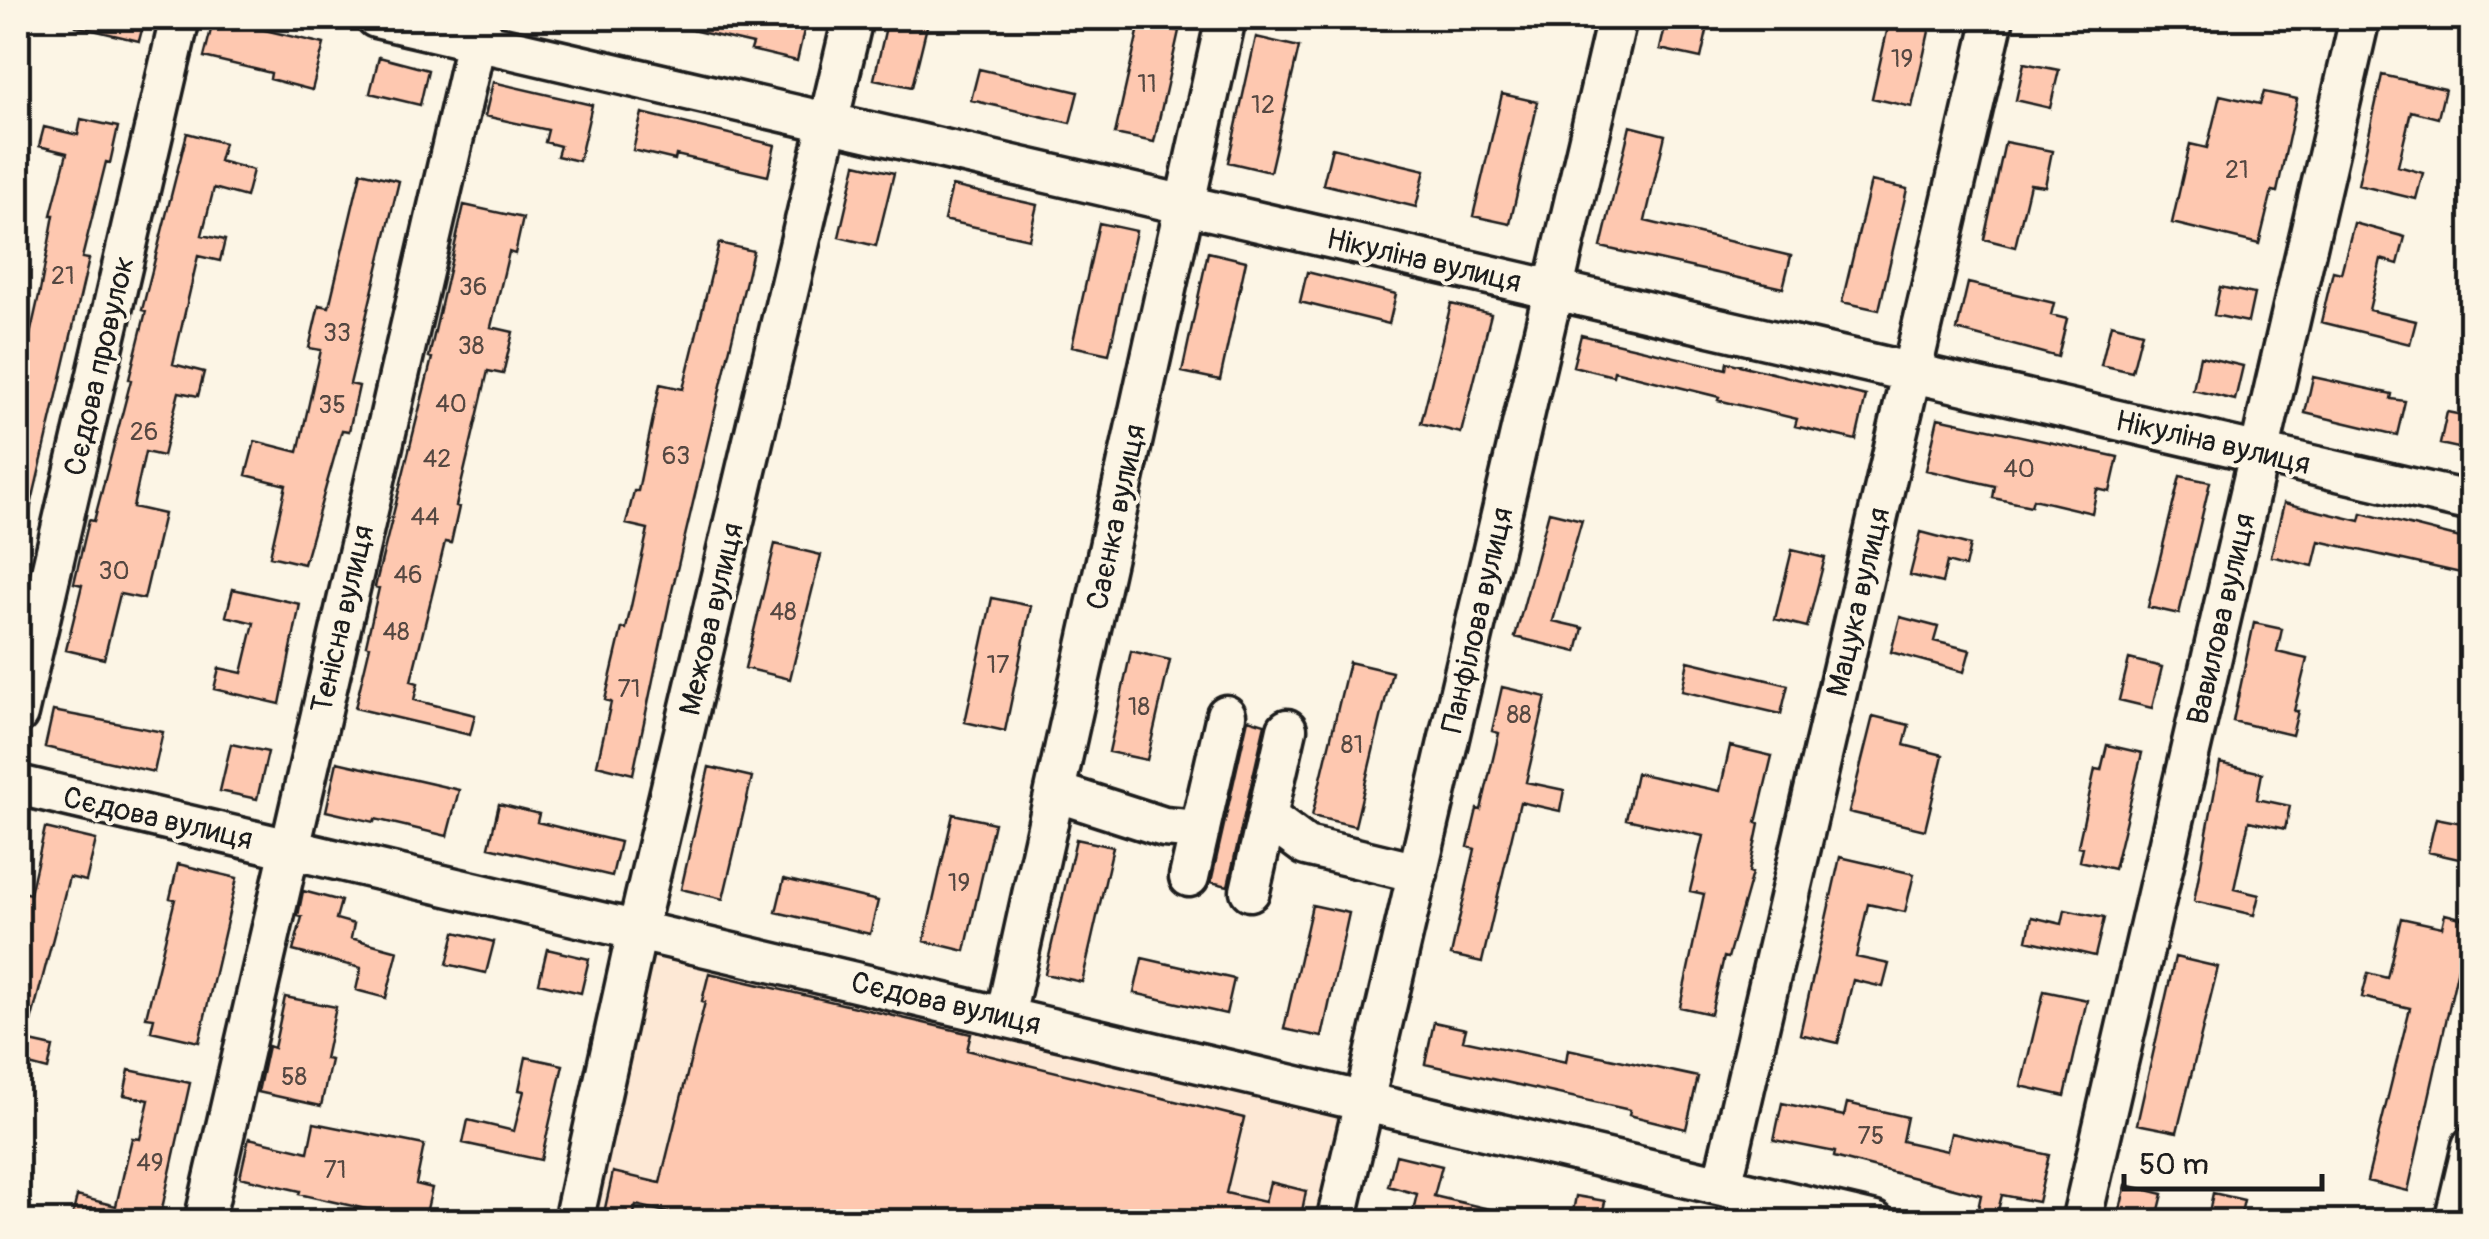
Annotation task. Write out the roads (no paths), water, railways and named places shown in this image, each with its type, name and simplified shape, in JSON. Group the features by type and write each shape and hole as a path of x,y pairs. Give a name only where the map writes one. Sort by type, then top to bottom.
{"street":[{"name":"Сєдова провулок","path":"18,714 180,18"},
{"name":"Нікуліна вулиця","path":"376,18 479,29 830,122 2472,502"},
{"name":"Межова вулиця","path":"573,1222 853,18"},
{"name":"Саєнка вулиця","path":"1005,1017 1226,18"},
{"name":"Панфілова вулиця","path":"1336,1222 1617,18"},
{"name":"Мацука вулиця","path":"1722,1186 1994,18"},
{"name":"Вавилова вулиця","path":"2081,1222 2360,18"},
{"name":"Тенісна вулиця","path":"208,1221 289,849 479,29"},
{"path":"1189,877 1226,715"},
{"path":"1250,891 1287,729"},
{"name":"Сєдова вулиця","path":"18,785 1875,1222"},
{"path":"1055,792 1164,826 1200,830"},
{"path":"1267,816 1306,846 1418,873"},
{"path":"2454,1222 2472,1146"}]}
